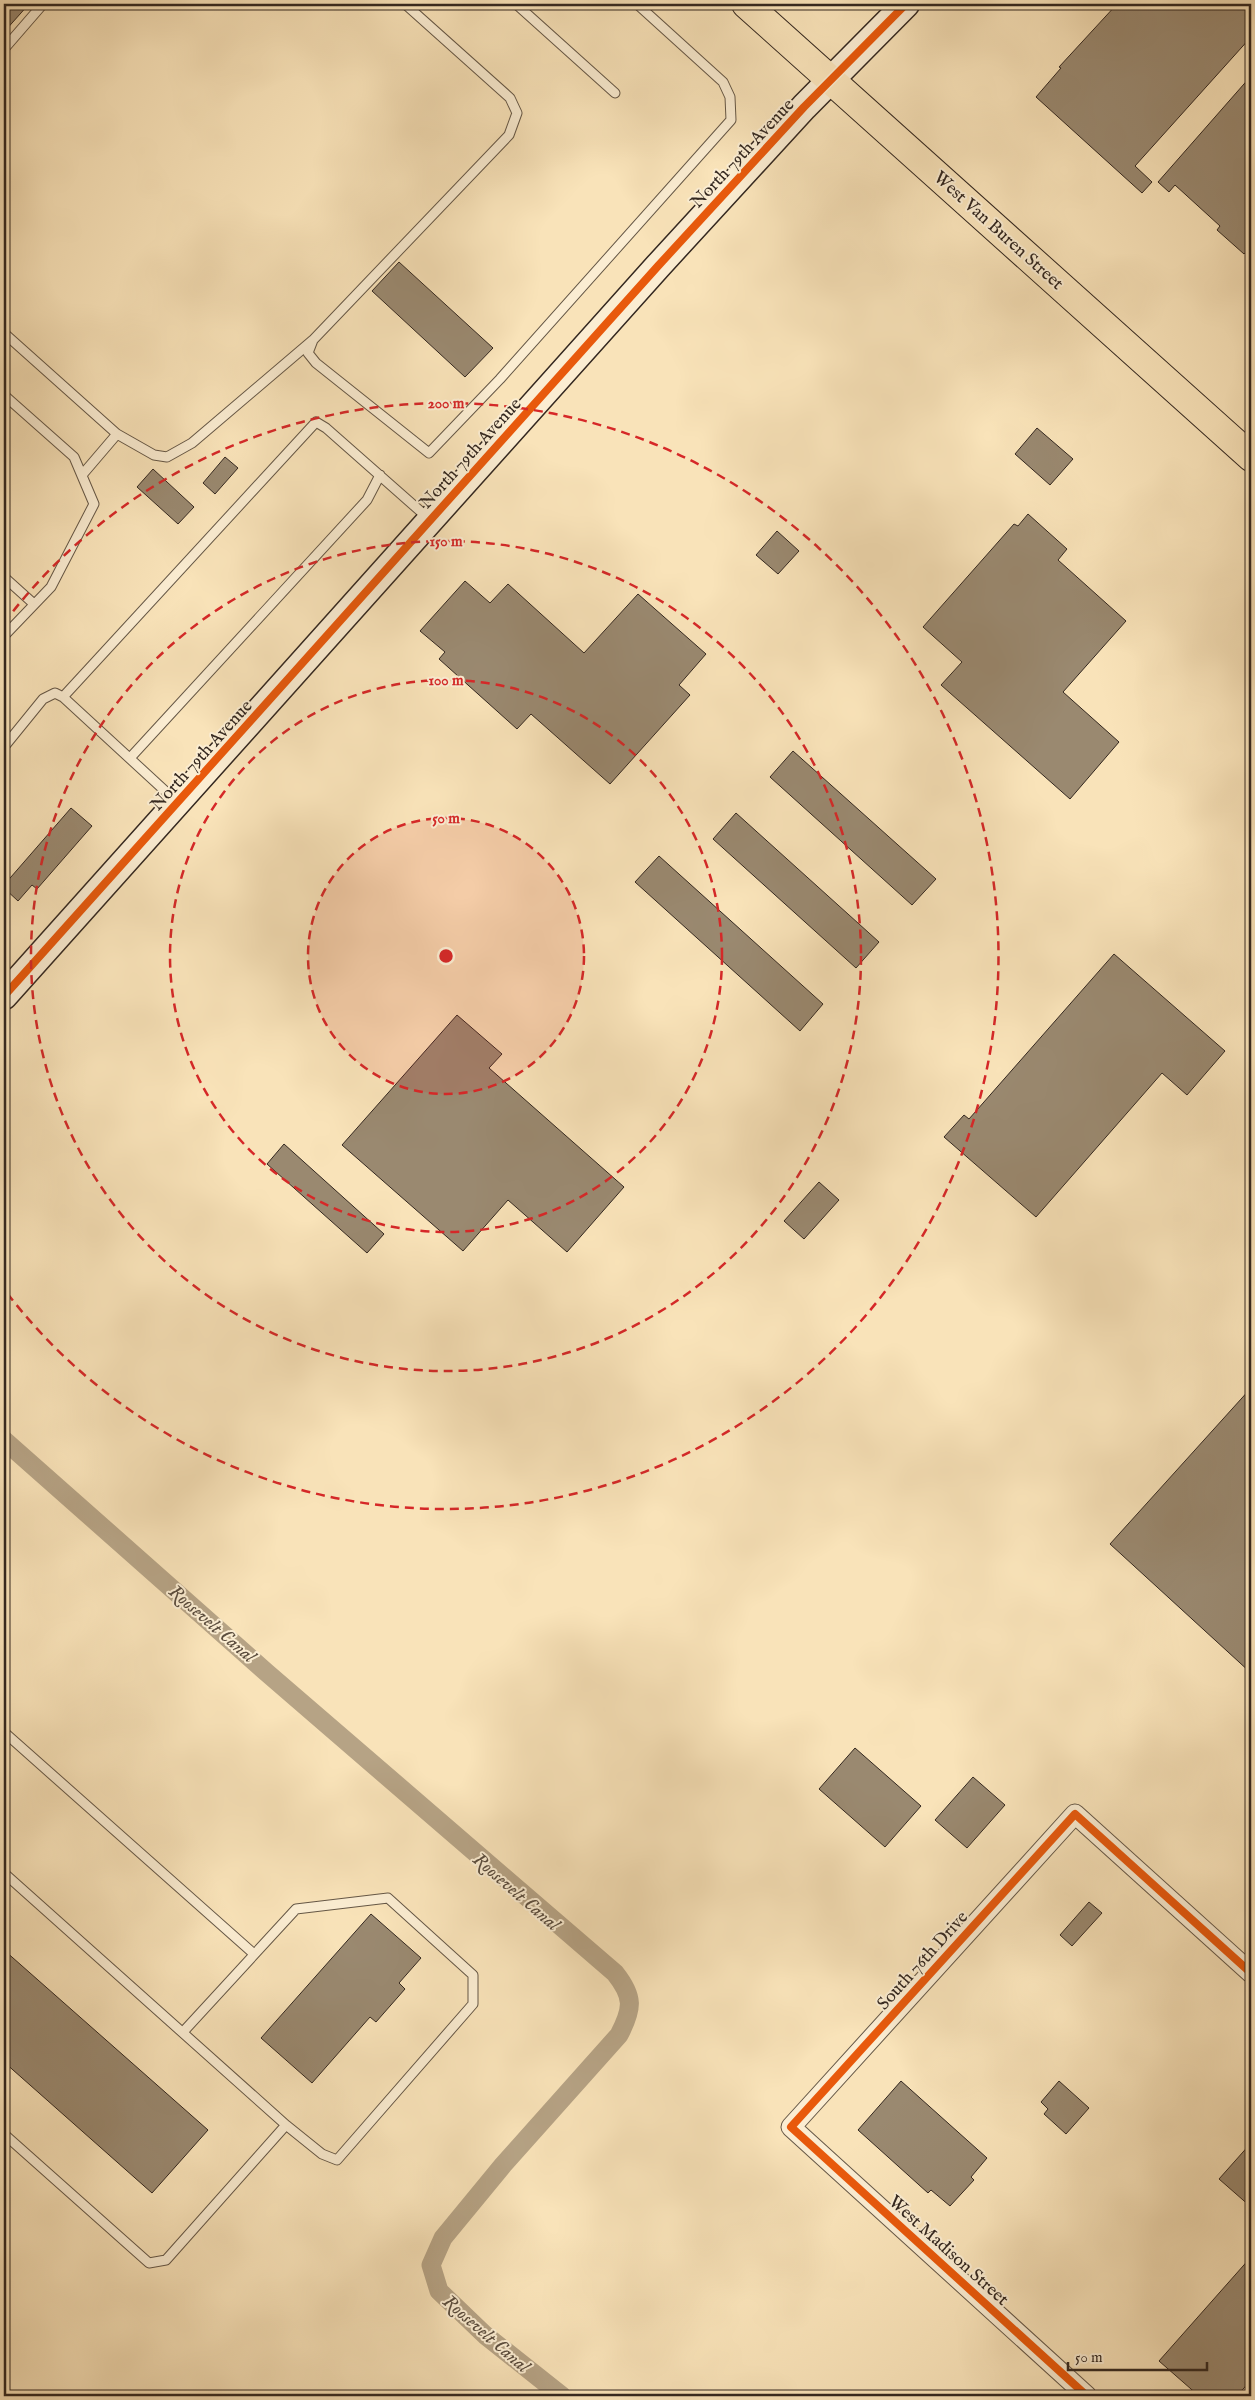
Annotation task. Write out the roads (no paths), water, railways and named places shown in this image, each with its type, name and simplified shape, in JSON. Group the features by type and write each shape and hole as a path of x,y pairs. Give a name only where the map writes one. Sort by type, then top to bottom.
{"main road":[{"name":"West Van Buren Street","path":"746,4 1251,457"}],"street":[{"name":"North 79th Avenue","path":"4,996 658,266 830,80 906,4"},
{"name":"South 76th Drive","path":"792,2127 1075,1814 1251,1973"},
{"name":"West Madison Street","path":"792,2127 1087,2396"}],"lane":[{"path":"4,49 43,4"},
{"path":"4,333 117,434 154,455 167,457 179,452 192,443 313,340 509,135 517,113 510,98 405,4"},
{"path":"516,4 615,94"},
{"path":"313,340 308,353 316,363 429,453 500,379 731,120 730,97 723,82 637,4"},
{"path":"4,395 74,457 94,504 50,587 4,636"},
{"path":"63,697 316,422 326,428 430,520"},
{"path":"82,475 117,434"},
{"path":"130,758 367,500 380,475"},
{"path":"4,577 34,604"},
{"path":"4,747 43,699 55,693 63,697 178,803"},
{"path":"4,1732 254,1954"},
{"path":"4,1873 286,2125 322,2154 337,2160 473,2004 473,1975 388,1898 296,1909 183,2032"},
{"path":"4,2134 149,2262 166,2260 286,2125"}],"waterway":[{"name":"Roosevelt Canal","path":"4,1440 266,1672 615,1973 626,1989 629,2010 619,2035 503,2165 443,2238 431,2265 439,2291 485,2335 562,2396"}]}
